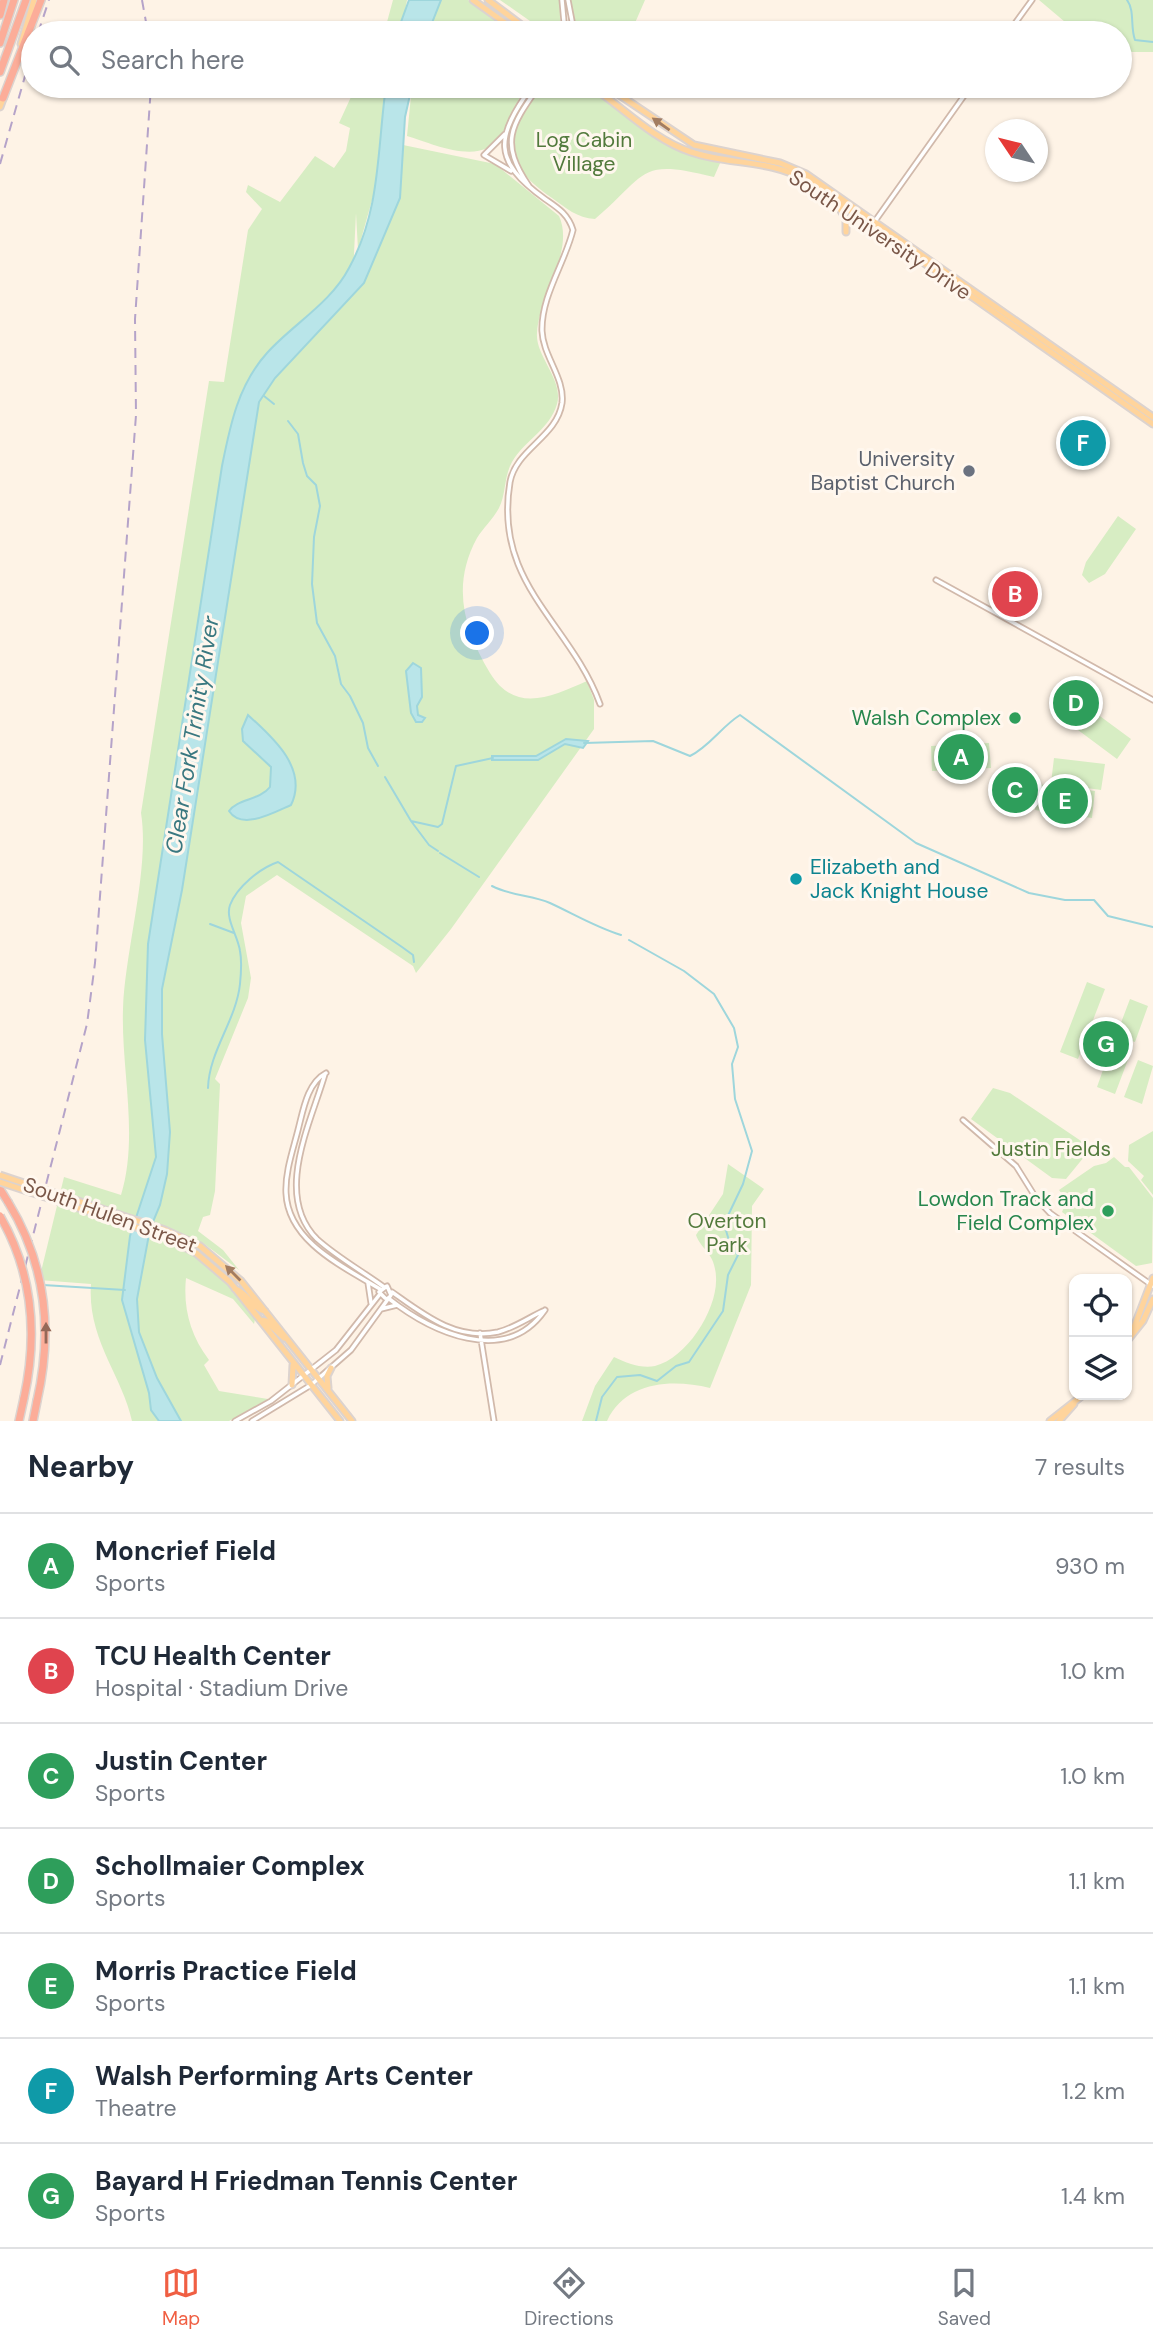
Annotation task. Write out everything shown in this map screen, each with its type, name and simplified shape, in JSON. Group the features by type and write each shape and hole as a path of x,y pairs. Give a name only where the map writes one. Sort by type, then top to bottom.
{"highway":[{"path":"0,15 4,0"},
{"path":"0,43 14,0"},
{"path":"0,72 26,0"},
{"path":"34,21 41,0"},
{"path":"3,98 21,59"},
{"path":"0,1189 26,1236 43,1287 46,1346 33,1421"},
{"path":"0,1216 19,1254 30,1301 32,1348 19,1421"}],"main road":[{"path":"27,21 34,0"},
{"path":"473,0 502,21"},
{"path":"488,0 516,21"},
{"path":"0,107 21,41"},
{"name":"South University Drive","path":"609,98 687,151 783,169 806,180 1153,417"},
{"name":"South University Drive","path":"624,98 694,145 771,160 798,169 1153,424"},
{"path":"835,201 846,219 846,232"},
{"name":"South Hulen Street","path":"0,1175 170,1232 235,1274 352,1421"},
{"name":"South Hulen Street","path":"0,1182 198,1250 235,1289 340,1421"},
{"path":"1129,1337 1152,1282"},
{"path":"235,1289 244,1293 258,1310 266,1311"},
{"path":"1130,1337 1143,1321 1153,1299"},
{"path":"260,1320 267,1321 292,1344"},
{"path":"290,1386 293,1362"},
{"path":"329,1391 327,1383 331,1368"},
{"path":"1050,1421 1076,1401"},
{"path":"1059,1421 1076,1401"}],"street":[{"path":"562,0 566,21"},
{"path":"568,0 572,21"},
{"path":"1017,21 1032,0"},
{"path":"515,175 505,152 506,133 513,113 523,98"},
{"path":"530,188 515,164 511,151 513,126 531,98"},
{"path":"873,225 963,98"},
{"path":"506,133 484,155 566,214 573,233 556,276 542,332 562,395 561,407 551,428 515,467 511,480 509,516 514,547 529,590 584,667 600,704"},
{"path":"936,580 1153,700"},
{"path":"381,1290 320,1241 299,1211 296,1182 311,1118 326,1073 313,1085 301,1119 288,1172 288,1206 296,1226 314,1245 381,1290 391,1292 439,1324 481,1333 513,1327 545,1310 537,1322 517,1334 481,1340 450,1336 426,1325 386,1298 381,1290"},
{"path":"963,1120 969,1129 1016,1166 1036,1198 1050,1213 1152,1282"},
{"path":"367,1281 370,1303"},
{"path":"235,1421 304,1376 343,1343 381,1290"},
{"path":"252,1421 311,1385 351,1350 391,1292"},
{"path":"379,1310 397,1305"},
{"path":"481,1333 494,1421"},
{"path":"281,1405 279,1399 290,1386"}],"green space":[{"path":"393,0 407,0 403,21 387,21"},
{"path":"441,0 468,0 496,21 432,21"},
{"path":"500,0 560,0 560,21 530,21"},
{"path":"570,0 645,0 636,21 572,21"},
{"path":"1039,0 1153,0 1153,52 1132,52 1132,21 1064,21"},
{"path":"350,98 390,98 374,193 358,250 356,213 353,274 277,343 294,358 363,284 400,198 403,145 495,164 559,216 563,244 537,333 540,350 557,386 557,404 549,421 512,462 499,508 477,538 464,573 464,607 473,640 500,686 522,698 534,698 560,692 587,681 594,700 594,729 451,929 416,973 413,966 277,875 246,896 241,923 251,978 248,998 215,1079 220,1084 215,1191 210,1215 203,1217 198,1231 223,1250 239,1270 203,1243 195,1256 222,1278 255,1319 254,1324 233,1299 186,1278 186,1300 189,1321 202,1351 209,1360 204,1365 219,1391 268,1399 229,1421 132,1421 94,1322 91,1284 39,1280 64,1177 121,1195 126,1173 129,1126 123,1009 140,884 143,835 141,813 209,381 224,382 248,230 262,209 246,192 248,185 280,202 315,156 334,168 346,151 350,128 339,123"},
{"path":"411,98 520,98 502,134 494,144 483,150 458,151 407,136"},
{"name":"Log Cabin Village","path":"534,98 603,98 675,148 721,161 714,177 671,169 646,174 636,180 595,219 583,217 534,184 515,159 515,133"},
{"path":"1118,516 1136,529 1105,574 1089,583 1082,575 1086,562"},
{"path":"1093,711 1131,739 1117,759 1078,730"},
{"path":"989,743 991,768 932,771 931,746"},
{"path":"1054,758 1105,764 1101,790 1051,783"},
{"path":"1037,784 1095,791 1092,818 1035,810"},
{"path":"1087,982 1105,989 1078,1059 1060,1052"},
{"path":"1130,999 1148,1006 1135,1042 1116,1036"},
{"path":"1110,1050 1129,1057 1115,1094 1097,1087"},
{"path":"1138,1060 1153,1066 1142,1104 1124,1097"},
{"name":"Justin Fields","path":"993,1088 1010,1093 1084,1143 1084,1157 1066,1179 1052,1178 971,1119"},
{"path":"1153,1131 1153,1195 1141,1180 1144,1176 1128,1161 1129,1145"},
{"name":"Lowdon Track and Field Complex","path":"1114,1157 1125,1167 1129,1167 1153,1198 1152,1263 1136,1266 1062,1212 1067,1201 1059,1190 1094,1166 1106,1163"},
{"name":"Overton Park","path":"728,1164 764,1189 752,1206 751,1285 710,1388 681,1384 651,1386 626,1398 615,1408 607,1421 582,1421 595,1386 614,1357 645,1367 667,1361 689,1343 706,1317 712,1303 716,1277 711,1257 696,1235 723,1194"}],"water":[{"path":"409,0 441,0 433,21 401,21"},
{"name":"Clear Fork Trinity River","path":"385,98 409,98 405,117 400,198 364,283 275,378 259,402 182,890 162,989 162,1034 170,1132 167,1174 160,1205 150,1229 137,1299 139,1332 157,1378 181,1421 159,1421 151,1410 149,1393 122,1300 130,1236 156,1157 145,1040 148,944 222,466 237,406 257,365 277,343 322,303 349,268 367,224 376,179"},
{"path":"413,663 421,668 422,697 417,706 418,715 425,718 422,722 416,722 411,713 406,671"},
{"path":"248,715 285,754 295,778 291,805 250,820 235,817 229,811 270,787 271,767 243,741 242,729"},
{"path":"566,739 588,741 583,748 565,744 538,760 492,760 492,756 536,756"}],"waterway":[{"path":"1127,0 1131,9 1135,40 1153,42"},
{"path":"264,396 274,404"},
{"path":"288,421 298,434 303,463 307,476 316,485 320,506 314,537 312,584 317,623 335,656 341,684 363,723 368,748 378,766"},
{"path":"584,743 653,741 690,756 740,715 916,843 1029,893 1065,900 1094,900 1108,916 1153,927"},
{"path":"385,777 411,821 438,827 442,824 456,766 493,758"},
{"path":"411,821 429,845 438,851"},
{"path":"440,853 479,877"},
{"path":"208,1088 209,1074 238,998 240,984 241,955 230,922 230,905 244,885 264,869 278,862 413,955 414,962"},
{"path":"492,886 543,900 621,935"},
{"path":"210,924 234,933"},
{"path":"596,1421 602,1397 617,1377 640,1375 657,1381 676,1366 689,1362 723,1311 728,1275 738,1255 731,1247 724,1224 743,1184 752,1151 735,1099 732,1064 738,1047 734,1028 714,994 684,971 629,940"},
{"path":"43,1285 125,1290"}],"railway":[{"path":"42,21 49,0"},
{"path":"142,0 146,21"},
{"path":"0,164 21,90"},
{"path":"0,1365 87,1024 95,963 136,415 135,319 150,98"}],"place":[{"name":"Walsh Performing Arts Center","path":"1083,443"},
{"name":"University Baptist Church","path":"969,471"},
{"name":"TCU Health Center","path":"1015,594"},
{"name":"Schollmaier Complex","path":"1076,703"},
{"name":"Walsh Complex","path":"1015,718"},
{"name":"Moncrief Field","path":"961,757"},
{"name":"Justin Center","path":"1015,790"},
{"name":"Morris Practice Field","path":"1065,801"},
{"name":"Elizabeth and Jack Knight House","path":"796,879"},
{"name":"Bayard H Friedman Tennis Center","path":"1106,1044"},
{"name":"Lowdon Track and Field Complex","path":"1108,1211"}]}
